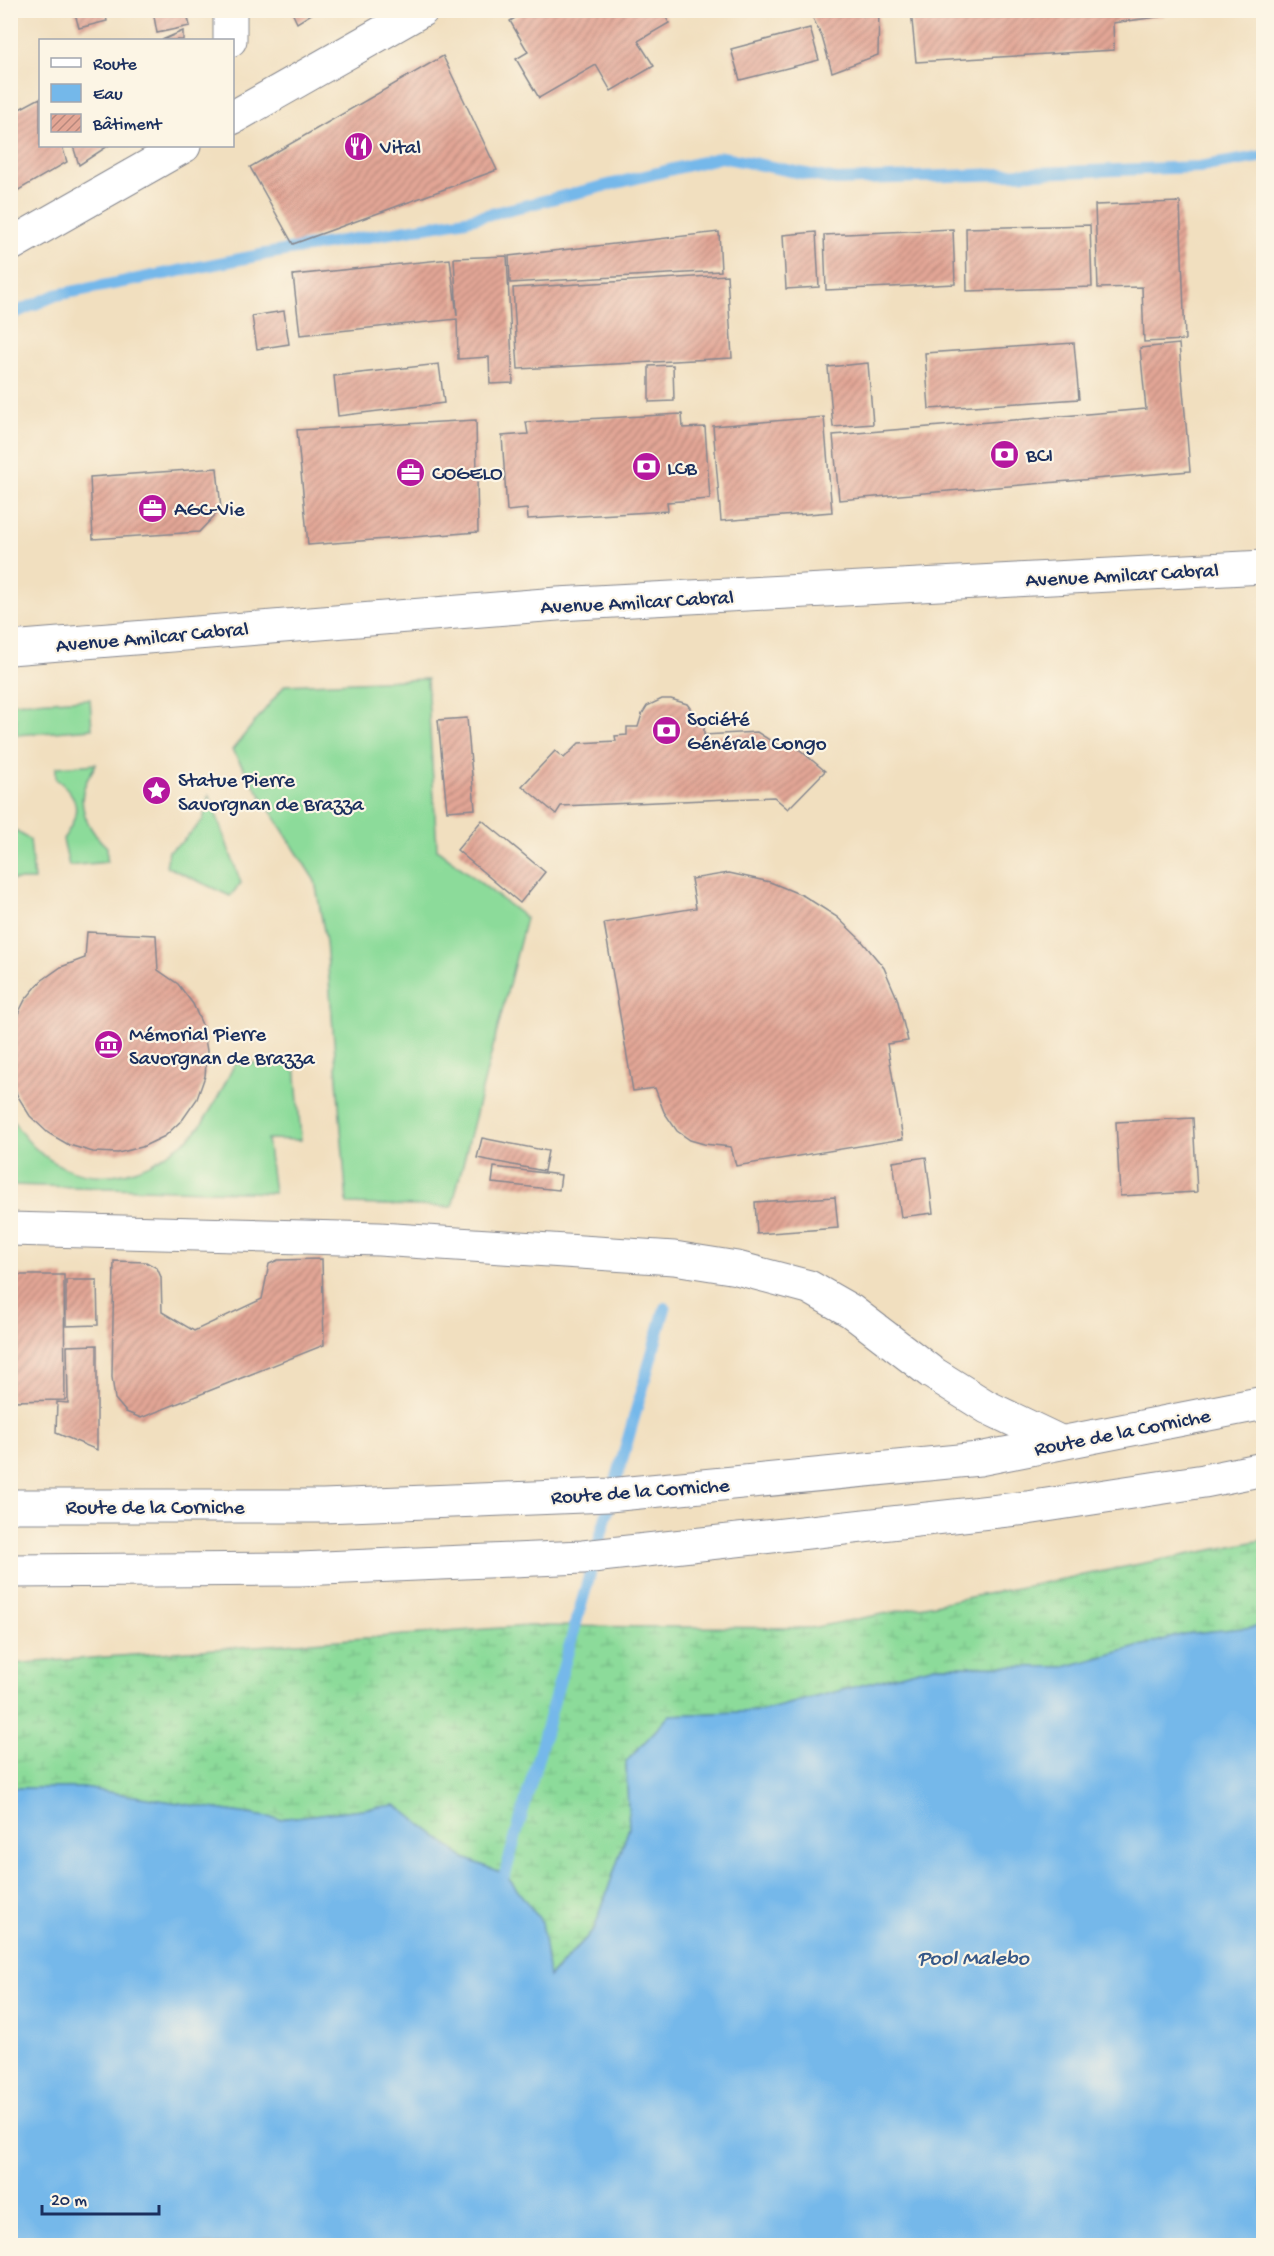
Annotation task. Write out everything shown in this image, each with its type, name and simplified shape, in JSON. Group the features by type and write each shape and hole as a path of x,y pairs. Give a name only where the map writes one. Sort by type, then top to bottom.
{"main road":[{"path":"230,10 230,39"},
{"path":"234,117 422,10"},
{"path":"10,245 182,147"},
{"name":"Avenue Amilcar Cabral","path":"10,648 557,604 1263,567"},
{"path":"10,1229 379,1239 674,1258 737,1268 809,1287 851,1311 940,1378 987,1407 1060,1442"},
{"name":"Route de la Corniche","path":"10,1506 323,1506 609,1495 979,1459 1263,1403"},
{"path":"10,1571 300,1569 583,1557 1027,1509 1204,1481 1263,1469"}],"green space":[{"path":"427,679 437,849 526,918 452,1207 347,1204 326,942 315,881 232,750 285,685"},
{"path":"90,699 92,729 16,735 16,719 11,719 11,703"},
{"path":"96,764 84,787 82,799 91,829 107,847 107,862 69,866 63,839 73,822 76,807 70,793 56,779 56,767"},
{"path":"209,795 241,883 230,896 166,866 169,851 182,842 203,820"},
{"path":"10,824 13,829 30,840 34,880 11,880"},
{"path":"235,1063 295,1064 301,1140 267,1139 274,1193 11,1185 11,1117 26,1138 43,1155 62,1166 82,1173 104,1175 126,1173 149,1164 194,1134 212,1107"},
{"path":"1263,1540 1263,1626 1184,1634 1065,1667 935,1666 762,1711 670,1715 626,1762 629,1828 594,1930 548,1977 542,1922 505,1874 464,1858 396,1805 279,1819 83,1788 11,1788 11,1664 528,1626 811,1628"}],"water":[{"name":"Pool Malebo","path":"1263,1626 1263,2245 11,2245 11,1788 83,1788 279,1819 396,1805 464,1858 505,1874 542,1922 549,1977 594,1930 629,1828 626,1762 670,1715 762,1711 935,1666 1065,1667 1184,1634"}],"building":[{"path":"74,10 105,10 107,21 79,28"},
{"path":"186,10 190,26 157,33 153,11"},
{"path":"291,10 318,10 297,23"},
{"path":"528,10 662,10 669,23 638,41 654,66 611,91 596,65 539,98 516,59 528,52 510,21"},
{"path":"809,10 860,10 863,16 871,10 879,10 878,55 832,72 822,37"},
{"path":"911,10 1164,10 1164,16 1113,23 1114,50 916,62"},
{"path":"810,28 819,60 740,80 731,49"},
{"path":"183,31 183,39 164,39"},
{"path":"443,56 497,170 293,244 250,167"},
{"path":"39,99 39,147 62,147 67,162 10,195 10,114"},
{"path":"73,147 106,147 79,165"},
{"path":"1180,202 1185,340 1144,342 1142,287 1098,288 1095,205"},
{"path":"1090,225 1092,287 967,291 966,228"},
{"path":"953,229 955,284 826,290 824,235"},
{"path":"719,232 721,271 510,283 509,256"},
{"path":"816,232 819,287 786,289 783,235"},
{"path":"507,256 513,383 490,384 489,357 458,359 457,319 300,335 293,275 450,259 457,316 454,258"},
{"path":"727,275 732,358 518,369 513,288"},
{"path":"284,311 289,344 257,349 252,316"},
{"path":"1074,343 1079,399 929,409 925,353"},
{"path":"1179,344 1190,471 839,500 833,435 1146,409 1140,348"},
{"path":"868,363 873,424 833,427 828,367"},
{"path":"439,364 444,403 338,416 334,376"},
{"path":"673,365 674,401 649,402 649,366"},
{"path":"682,414 683,428 705,427 710,499 667,502 668,511 528,519 527,509 507,511 502,436 528,434 526,422"},
{"path":"824,417 832,512 721,521 713,426"},
{"path":"476,420 478,532 308,545 297,430"},
{"path":"217,468 221,509 199,532 93,539 90,477"},
{"path":"662,699 687,704 696,716 697,725 704,724 704,735 757,732 782,748 788,740 825,771 788,809 774,797 561,806 556,814 522,786 555,751 564,758 579,743 616,741 615,736 627,735 627,727 638,727 647,706"},
{"path":"467,718 475,809 447,811 438,720"},
{"path":"482,820 545,872 520,903 457,850"},
{"path":"729,873 770,882 804,896 837,917 861,940 884,968 897,998 908,1041 887,1044 903,1139 736,1166 731,1147 690,1140 677,1131 664,1112 655,1088 633,1091 604,923 696,908 691,879"},
{"name":"Mémorial Pierre Savorgnan de Brazza","path":"87,932 156,935 158,970 178,984 193,1004 203,1027 207,1051 205,1076 197,1099 183,1119 165,1136 142,1147 118,1153 93,1152 69,1145 48,1133 30,1116 17,1095 10,1073 10,1038 14,1022 25,1000 41,981 61,967 85,958"},
{"path":"1193,1118 1197,1192 1120,1196 1116,1122"},
{"path":"482,1138 548,1151 544,1171 477,1158"},
{"path":"926,1157 933,1213 901,1217 893,1162"},
{"path":"494,1167 561,1175 559,1190 492,1183"},
{"path":"835,1197 838,1228 757,1234 755,1202"},
{"path":"322,1259 324,1345 141,1418 126,1412 115,1399 112,1377 114,1261 146,1262 157,1268 161,1277 162,1312 194,1331 262,1299 269,1264 278,1260"},
{"path":"10,1275 64,1275 65,1400 10,1401"},
{"path":"66,1280 97,1280 98,1325 66,1326"},
{"path":"97,1345 97,1450 56,1433 57,1402 68,1403 67,1346"}],"waterway":[{"path":"10,315 56,295 266,254 466,220 722,157 836,180 1199,167 1264,156"},
{"path":"505,1874 665,1308"}],"place":[{"name":"Vital","path":"359,146"},
{"name":"BCI","path":"1005,454"},
{"name":"LCB","path":"646,467"},
{"name":"COGELO","path":"411,472"},
{"name":"AGC-Vie","path":"153,508"},
{"name":"Société Générale Congo","path":"666,730"},
{"name":"Statue Pierre Savorgnan de Brazza","path":"157,791"},
{"name":"Mémorial Pierre Savorgnan de Brazza","path":"108,1045"}]}
